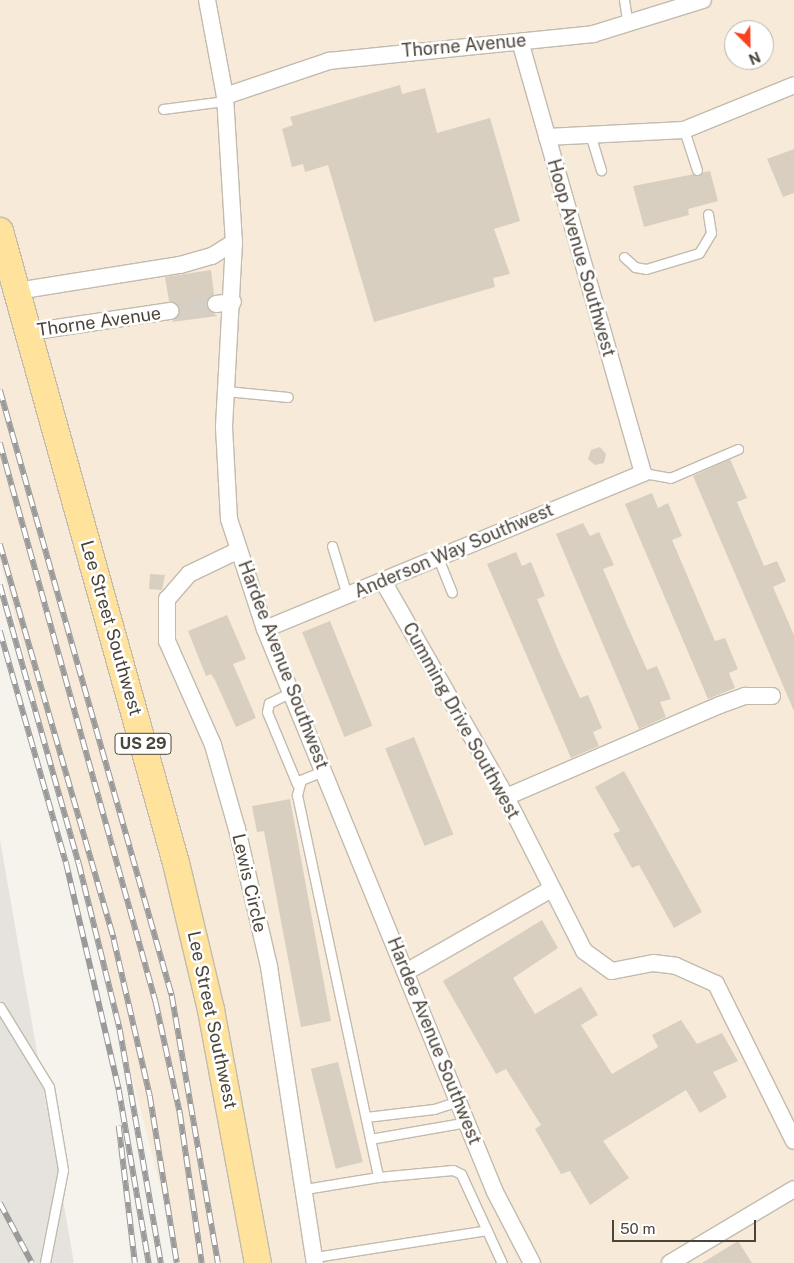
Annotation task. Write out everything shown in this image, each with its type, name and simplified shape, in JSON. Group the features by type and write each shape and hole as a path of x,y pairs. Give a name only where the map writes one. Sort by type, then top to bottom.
{"main road":[{"name":"Lee Street Southwest","path":"0,231 178,872 212,1010 258,1263"}],"street":[{"name":"Hardee Avenue Southwest","path":"207,0 225,98 234,242 233,302 226,391 229,519 265,629 495,1192 532,1263"},
{"name":"Thorne Avenue","path":"225,98 329,61 593,34 628,25 703,0"},
{"name":"Hoop Avenue Southwest","path":"520,42 643,473"},
{"path":"547,137 684,130 794,85"},
{"path":"17,291 180,265 212,256 234,242"},
{"path":"216,304 233,302"},
{"name":"Thorne Avenue","path":"29,332 170,311"},
{"name":"Anderson Way Southwest","path":"265,629 643,473"},
{"name":"Lewis Circle","path":"238,550 189,574 167,599 167,641 213,745 237,829 269,967 315,1260"},
{"name":"Cumming Drive Southwest","path":"383,581 506,797 550,890 584,951 596,963 612,972 653,963 676,966 716,984 794,1141"},
{"path":"506,797 720,705 745,696 772,696"},
{"path":"406,972 550,890"},
{"path":"670,1263 794,1189"}],"lane":[{"path":"624,0 628,25"},
{"path":"163,109 225,98"},
{"path":"684,130 697,170"},
{"path":"590,134 601,170"},
{"path":"624,257 634,267 646,269 699,253 711,233 708,214"},
{"path":"226,391 288,397"},
{"path":"643,473 670,478 738,449"},
{"path":"332,546 348,596"},
{"path":"438,558 452,592"},
{"path":"291,692 269,703 267,712 297,784 378,1177"},
{"path":"297,784 323,770"},
{"path":"0,1007 49,1087 62,1170 45,1263"},
{"path":"366,1118 434,1109 458,1101"},
{"path":"370,1139 467,1122"},
{"path":"305,1188 378,1177 453,1170 461,1174 502,1263"},
{"path":"315,1260 487,1230"}],"shaded area":[{"path":"0,0 794,0 794,1263 180,1263 0,561"},
{"path":"0,840 74,1263 0,1263"}],"building":[{"path":"400,85 402,94 425,88 437,133 490,118 520,221 494,229 510,274 493,278 495,287 374,322 328,165 305,172 303,164 292,167 282,129 293,125 290,117"},
{"path":"794,149 794,193 783,197 767,159"},
{"path":"710,171 718,201 688,209 689,215 644,227 633,186"},
{"path":"211,270 214,294 206,306 217,316 172,322 180,310 169,301 165,277"},
{"path":"600,447 606,454 604,463 595,465 588,459 591,450"},
{"path":"730,459 747,498 737,502 764,566 777,561 786,581 773,587 794,635 794,711 693,476"},
{"path":"652,493 658,508 668,503 682,536 672,540 715,641 725,638 738,669 729,673 735,688 708,699 625,504"},
{"path":"583,523 590,536 599,532 614,565 603,569 631,634 647,670 657,666 671,699 660,702 666,717 639,729 556,534"},
{"path":"516,552 522,566 531,562 545,596 537,599 559,652 580,698 588,695 602,728 593,732 599,746 571,758 487,564"},
{"path":"150,574 165,575 162,590 149,589"},
{"path":"227,615 246,659 233,664 256,718 236,727 215,680 211,674 206,676 188,631"},
{"path":"330,621 372,726 345,737 302,632"},
{"path":"414,737 453,834 425,846 385,749"},
{"path":"624,771 702,912 674,928 639,865 632,868 613,834 620,831 595,787"},
{"path":"290,799 331,1021 301,1027 264,831 257,832 252,806"},
{"path":"542,920 558,948 513,978 535,1014 581,987 598,1015 581,1025 612,1074 658,1047 652,1035 681,1020 697,1044 722,1033 738,1061 713,1072 727,1097 700,1113 686,1090 603,1141 629,1178 590,1205 570,1171 561,1174 535,1129 541,1125 506,1069 496,1074 443,981"},
{"path":"338,1062 363,1162 336,1169 311,1069"},
{"path":"738,1241 752,1263 702,1263"}],"tunnel":[{"path":"170,311 216,304"}],"railway":[{"path":"0,390 172,996 218,1263"},
{"path":"0,443 156,1003 180,1113 202,1263"},
{"path":"0,544 114,940 150,1096 177,1263"},
{"path":"0,585 79,864 120,1030 161,1263"},
{"path":"0,631 66,862 119,1090 149,1263"},
{"path":"119,1126 135,1263"},
{"path":"0,1203 32,1263"}]}
